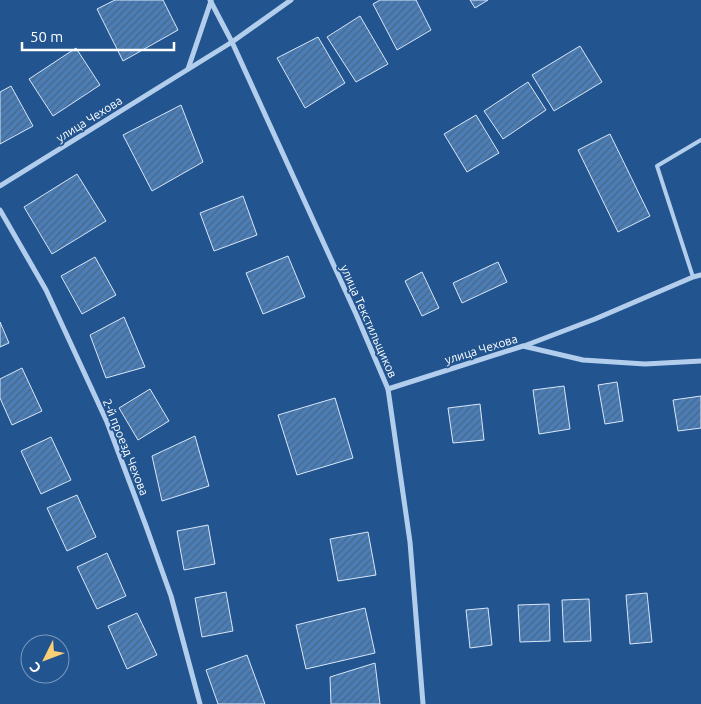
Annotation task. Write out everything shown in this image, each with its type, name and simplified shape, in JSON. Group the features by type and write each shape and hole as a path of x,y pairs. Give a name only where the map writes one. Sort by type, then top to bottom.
{"street":[{"name":"улица Текстильщиков","path":"211,0 356,314 388,389 410,542 423,704"},
{"path":"188,69 211,0"},
{"name":"улица Чехова","path":"0,186 232,42 291,0"},
{"name":"2-й проезд Чехова","path":"0,210 46,290 107,422 171,596 200,704"},
{"path":"523,346 595,319 701,275"},
{"name":"улица Чехова","path":"388,389 523,346 583,360 645,364 701,361"}],"lane":[{"path":"693,277 657,166 701,140"}],"building":[{"path":"115,0 163,0 178,30 123,61 97,9"},
{"path":"380,0 416,0 431,30 397,50 373,4"},
{"path":"470,0 488,0 475,8"},
{"path":"360,16 388,64 356,82 327,37"},
{"path":"318,37 345,83 305,108 277,58"},
{"path":"580,46 602,82 554,111 532,75"},
{"path":"76,48 100,85 53,116 29,79"},
{"path":"528,82 546,110 503,139 484,111"},
{"path":"11,86 33,126 0,144 0,92"},
{"path":"181,105 203,162 152,191 123,135"},
{"path":"476,115 499,153 467,172 444,134"},
{"path":"610,134 650,216 618,232 578,150"},
{"path":"77,174 106,221 52,254 24,207"},
{"path":"243,196 257,235 214,251 200,213"},
{"path":"288,256 305,297 263,314 246,273"},
{"path":"95,257 116,295 82,314 61,276"},
{"path":"498,262 507,282 462,303 453,283"},
{"path":"422,272 439,308 422,316 405,281"},
{"path":"124,317 145,367 106,378 90,335"},
{"path":"0,322 9,343 0,347"},
{"path":"22,368 42,411 12,425 0,398 0,379"},
{"path":"617,382 623,421 605,424 598,385"},
{"path":"564,386 570,429 539,434 533,390"},
{"path":"150,389 169,421 138,440 119,408"},
{"path":"701,396 701,428 678,431 673,400"},
{"path":"335,398 353,458 297,475 278,415"},
{"path":"480,404 484,440 453,443 448,408"},
{"path":"195,436 209,486 162,501 152,456"},
{"path":"51,437 71,480 41,494 21,451"},
{"path":"77,495 96,537 67,551 47,508"},
{"path":"208,525 215,564 184,570 177,531"},
{"path":"368,532 376,575 338,581 330,539"},
{"path":"107,553 126,596 97,609 77,567"},
{"path":"226,592 233,631 202,637 195,598"},
{"path":"647,593 652,642 630,644 626,595"},
{"path":"589,599 591,641 564,642 562,600"},
{"path":"549,604 550,641 520,642 518,605"},
{"path":"365,608 375,653 306,669 296,625"},
{"path":"488,608 492,645 470,648 466,610"},
{"path":"137,613 157,655 127,669 108,626"},
{"path":"247,655 265,704 218,704 206,670"},
{"path":"375,663 380,704 331,704 330,677"}]}
